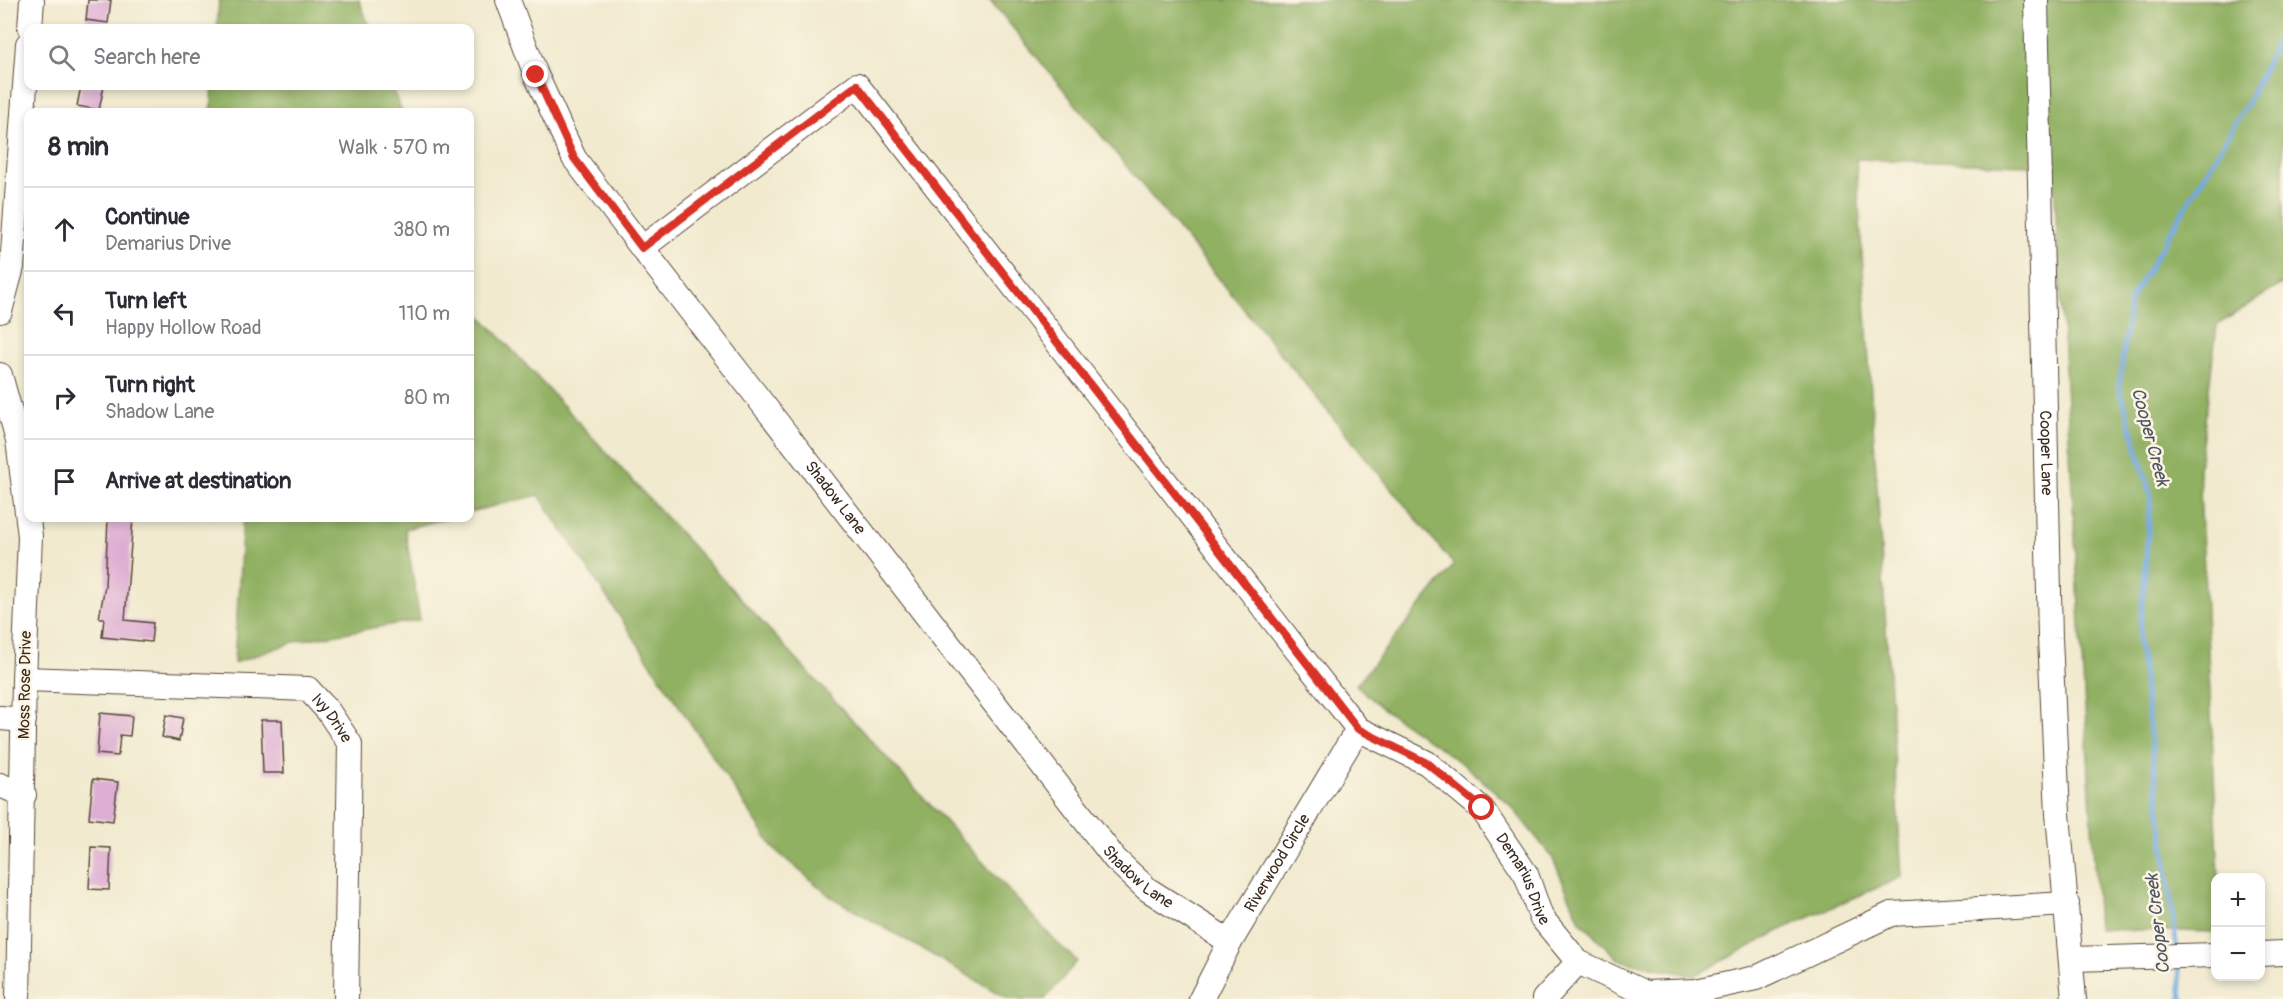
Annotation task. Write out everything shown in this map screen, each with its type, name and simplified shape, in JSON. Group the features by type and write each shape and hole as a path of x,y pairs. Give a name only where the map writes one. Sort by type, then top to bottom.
{"street":[{"path":"30,24 32,0"},
{"name":"Shadow Lane","path":"508,0 536,75 574,158 642,248 1115,859 1147,889 1230,942"},
{"name":"Cooper Lane","path":"2036,0 2050,638 2058,814 2072,959"},
{"name":"Demarius Drive","path":"642,248 857,85 1358,729 1427,763 1482,808 1526,874 1541,917 1578,962 1645,993 1695,991 1756,978 1891,914 2067,904"},
{"path":"0,311 12,267 25,90"},
{"name":"Moss Rose Drive","path":"0,375 18,440 24,488"},
{"name":"Moss Rose Drive","path":"18,999 24,795 24,679 30,536 28,522"},
{"name":"Ivy Drive","path":"24,679 308,689 328,711 350,744 346,999"},
{"path":"0,718 24,720"},
{"name":"Riverwood Circle","path":"1201,999 1230,942 1358,729"},
{"path":"0,785 24,795"},
{"path":"2265,954 2283,953"},
{"path":"2074,999 2072,959 2211,955"},
{"path":"1544,999 1578,962"}],"green space":[{"path":"219,0 359,0 368,24 217,24"},
{"path":"990,0 2283,0 2283,283 2217,325 2199,468 2219,873 2211,873 2211,932 2098,929 2053,166 1856,159 1902,877 1787,927 1694,976 1619,960 1580,921 1552,857 1511,806 1467,767 1382,708 1356,685 1454,565"},
{"path":"213,90 393,90 400,108 211,108"},
{"path":"474,308 1056,942 1077,961 1045,999 1009,999 831,897 774,849 539,495 474,511"},
{"path":"243,522 433,522 405,529 420,620 297,641 234,663"}],"building":[{"path":"88,0 111,0 108,23 86,20"},
{"path":"80,90 103,90 99,108 77,106"},
{"path":"108,522 133,522 125,620 153,623 151,642 102,637 104,618 99,618 105,586"},
{"path":"100,713 132,716 130,736 120,735 118,756 97,754"},
{"path":"166,715 183,718 179,741 162,737"},
{"path":"261,720 282,720 284,773 263,773"},
{"path":"93,779 118,782 113,821 89,818"},
{"path":"91,847 111,848 109,890 89,889"}],"waterway":[{"name":"Cooper Creek","path":"2177,950 2139,643 2151,496 2119,387 2130,300 2247,104 2283,29"},
{"name":"Cooper Creek","path":"2178,962 2182,999"}],"route":[{"path":"536,75 574,158 642,248 857,85 1358,729 1427,763 1482,808"}]}
